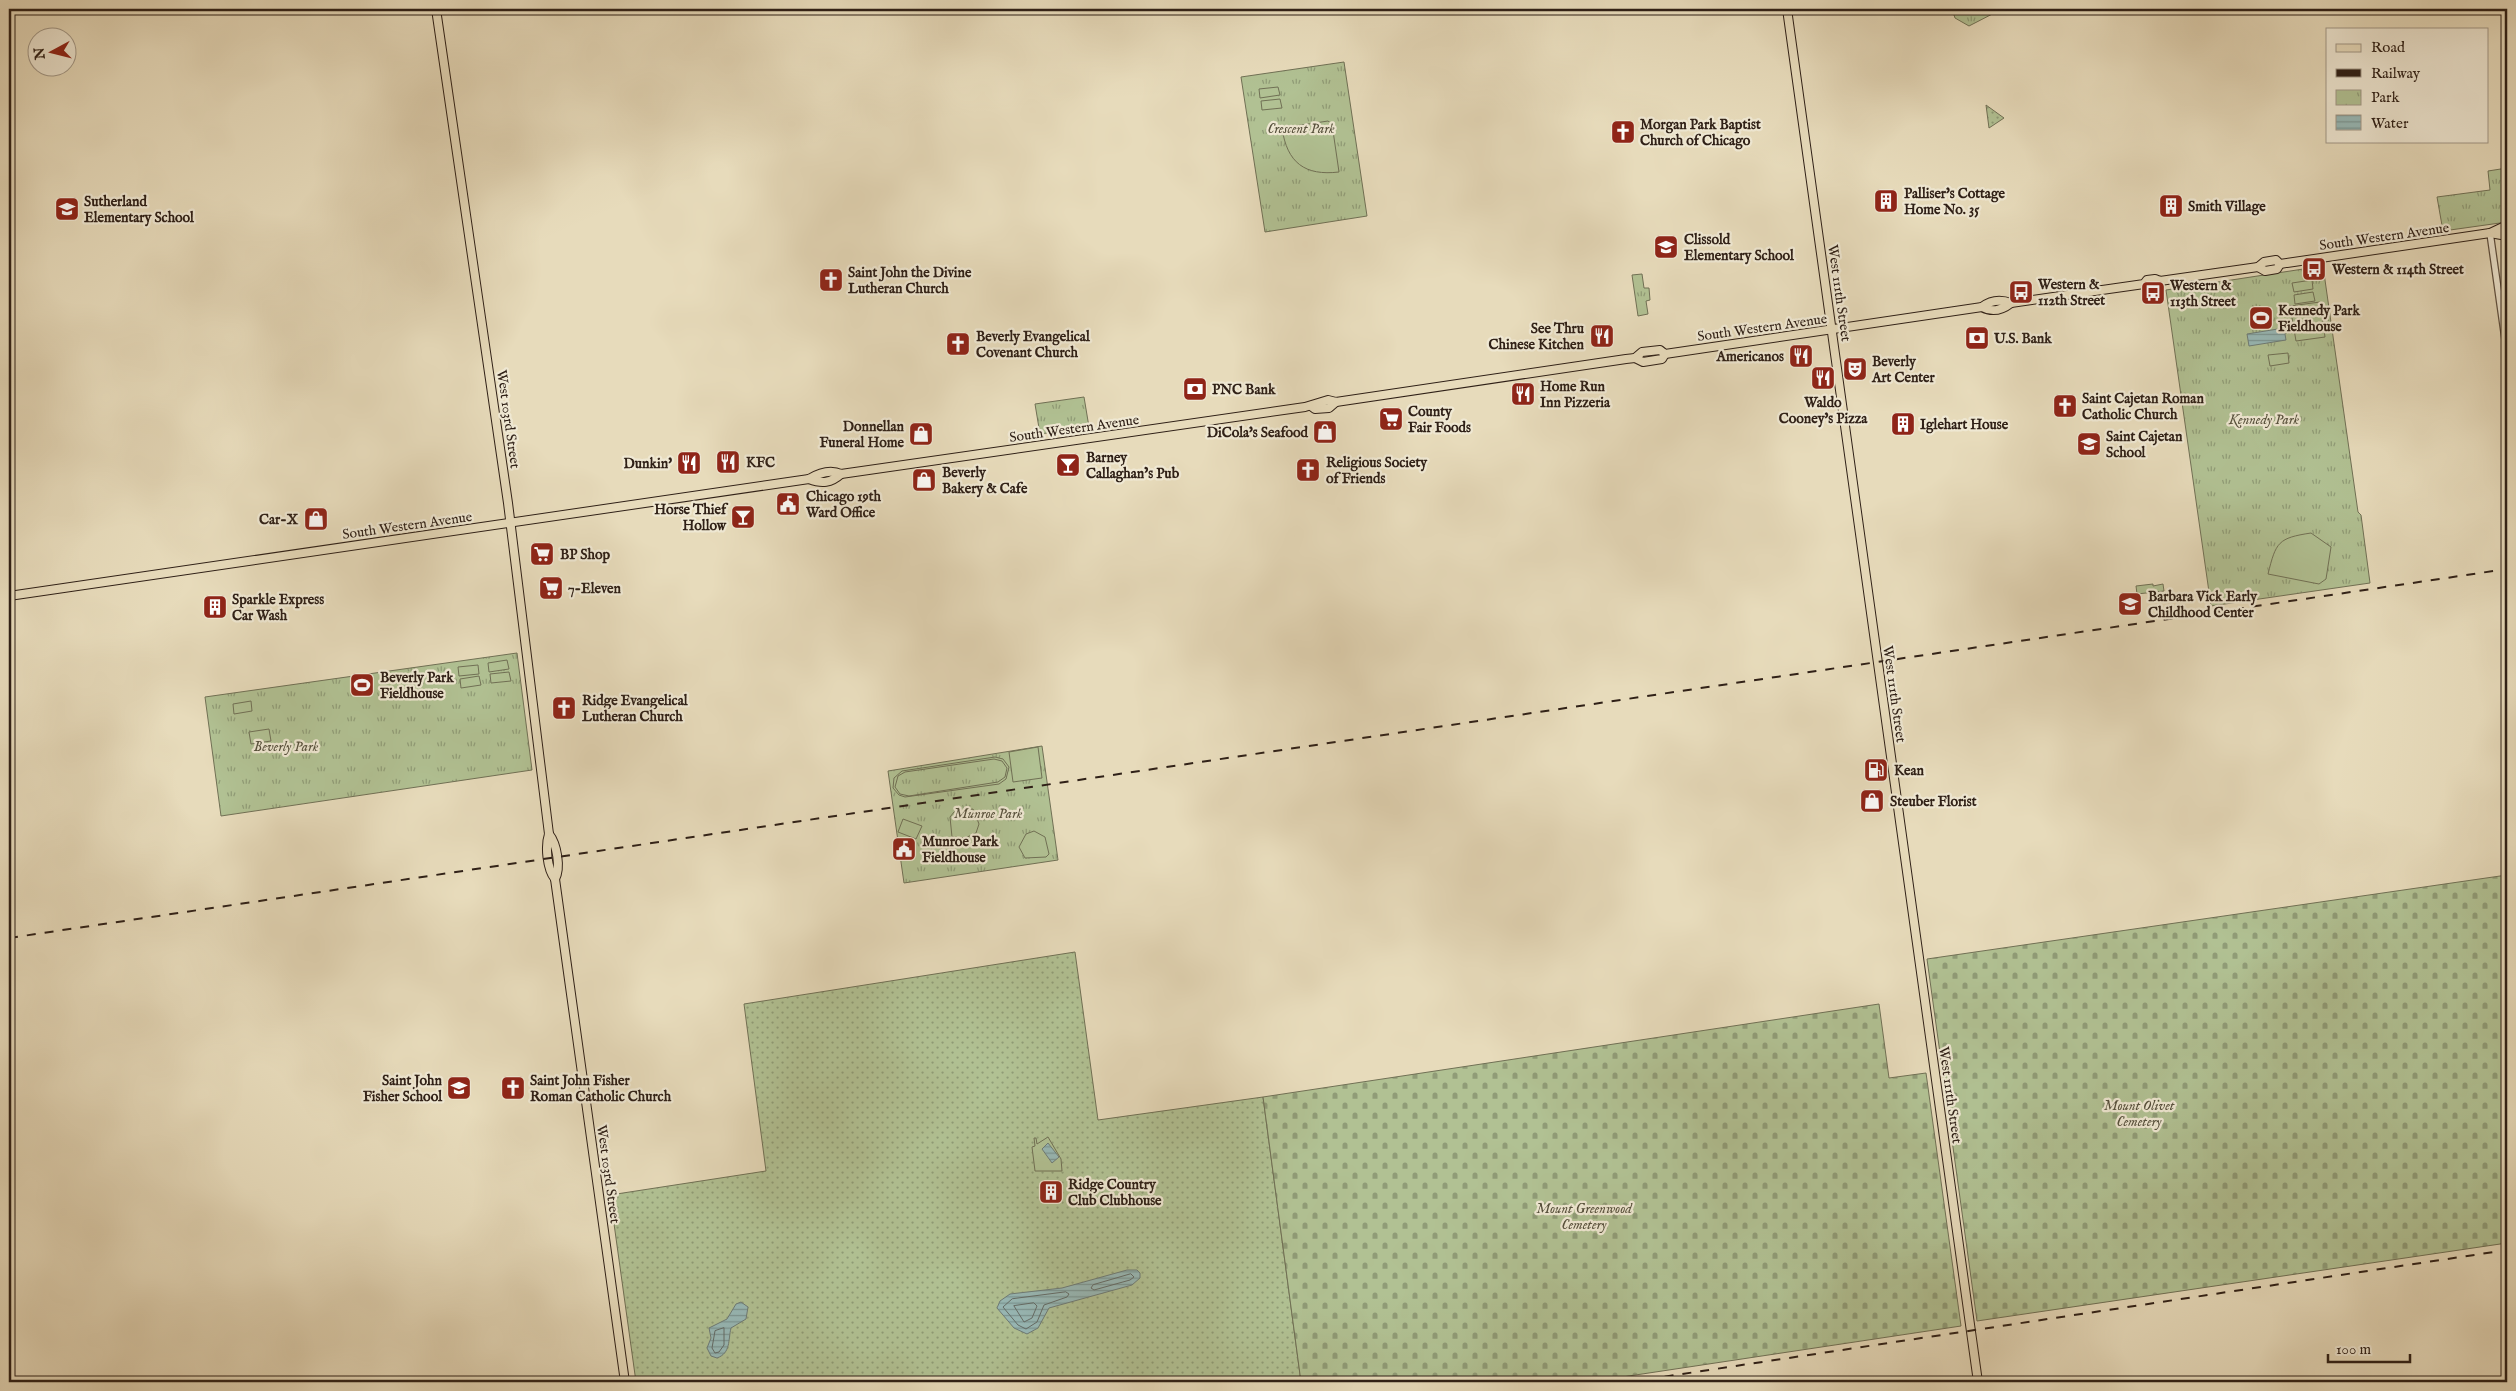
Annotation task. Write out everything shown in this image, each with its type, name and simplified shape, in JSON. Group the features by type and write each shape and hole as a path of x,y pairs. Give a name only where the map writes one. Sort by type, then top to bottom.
{"main road":[{"name":"West 103rd Street","path":"436,9 511,523 549,834 547,842 551,874 555,879 625,1382"},
{"name":"West 111th Street","path":"1787,9 1978,1382"},
{"name":"South Western Avenue","path":"9,596 809,479 818,474 834,471 841,474 1311,406 1314,402 1328,400 1336,402 1635,358 1642,352 1660,350 1665,354 1982,307 1988,302 2002,300 2011,303 2144,284 2148,287 2156,286 2160,281 2258,267 2264,262 2276,260 2280,264 2490,233 2507,225"},
{"name":"South Western Avenue","path":"2490,233 2507,236"}],"street":[{"path":"2490,233 2507,353"}],"green space":[{"path":"1952,9 2002,9 1969,26 1955,18"},
{"name":"Crescent Park","path":"1344,62 1367,216 1265,232 1241,77"},
{"path":"1278,87 1280,95 1260,98 1259,89"},
{"path":"1280,99 1282,108 1262,110 1261,101"},
{"path":"1986,105 2004,118 1989,128"},
{"path":"1328,121 1332,124 1339,172 1316,172 1307,169 1293,158 1288,150 1282,128"},
{"path":"2507,168 2507,222 2443,231 2437,197 2490,190 2488,171"},
{"name":"Kennedy Park","path":"2323,266 2370,583 2211,606 2166,290"},
{"path":"1642,274 1644,288 1649,288 1650,300 1646,301 1648,314 1638,316 1632,275"},
{"path":"2312,280 2313,289 2294,292 2292,283"},
{"path":"2313,292 2315,301 2295,304 2294,295"},
{"path":"2320,302 2325,337 2296,341 2290,306"},
{"path":"2288,353 2289,363 2270,366 2268,355"},
{"path":"1084,397 1089,427 1040,434 1035,404"},
{"path":"2311,533 2331,547 2326,579 2319,584 2268,574 2273,555 2280,543 2291,537"},
{"path":"2153,584 2153,586 2163,584 2164,591 2137,594 2136,586"},
{"name":"Beverly Park","path":"517,653 532,770 221,816 205,697"},
{"path":"507,660 509,669 489,672 488,663"},
{"path":"478,665 479,674 459,676 458,667"},
{"path":"509,672 511,681 491,683 490,674"},
{"path":"479,676 481,685 461,688 460,679"},
{"path":"251,701 252,711 234,714 233,704"},
{"path":"269,729 271,741 251,744 249,732"},
{"name":"Munroe Park","path":"1042,746 1058,860 904,883 888,771"},
{"path":"1038,747 1042,778 1013,782 1009,752"},
{"path":"995,757 1003,759 1009,767 1006,779 999,784 905,797 899,795 893,788 894,778 902,771","holes":["994,759 1002,761 1007,768 1005,777 998,782 909,796 900,794 895,787 898,776 905,772"]},
{"path":"973,809 979,824 976,833 965,838 952,837 950,817 954,812"},
{"path":"903,819 922,826 916,839 898,832"},
{"path":"1034,831 1045,837 1049,854 1046,857 1025,858 1019,847 1026,834"},
{"name":"Mount Olivet Cemetery","path":"2507,875 2507,1243 1977,1321 1927,959"},
{"path":"1075,952 1098,1120 1263,1097 1301,1382 636,1382 610,1195 766,1171 744,1004"},
{"name":"Mount Greenwood Cemetery","path":"1879,1004 1889,1078 1926,1073 1961,1326 1589,1382 1301,1382 1263,1097"},
{"path":"1048,1137 1061,1159 1062,1171 1035,1171 1032,1147 1035,1146 1034,1138 1036,1138 1037,1144"}],"water":[{"path":"2284,328 2286,340 2249,346 2247,334"},
{"path":"1048,1143 1059,1157 1052,1163 1042,1149"},
{"path":"1127,1270 1137,1270 1140,1273 1140,1278 1132,1285 1049,1308 1038,1328 1027,1334 1014,1328 997,1308 1000,1301 1010,1294 1062,1288"},
{"path":"741,1302 748,1307 746,1319 731,1328 725,1353 717,1358 711,1356 707,1348 711,1338 709,1328 727,1319 736,1304"}],"railway":[{"path":"9,938 2507,569"},
{"path":"1629,1382 2507,1250"}],"place":[{"name":"Morgan Park Baptist Church of Chicago","path":"1623,132"},
{"name":"Palliser's Cottage Home No. 35","path":"1886,201"},
{"name":"Smith Village","path":"2171,206"},
{"name":"Sutherland Elementary School","path":"67,209"},
{"name":"Clissold Elementary School","path":"1666,247"},
{"name":"Western & 114th Street","path":"2314,269"},
{"name":"Saint John the Divine Lutheran Church","path":"831,280"},
{"name":"Western & 112th Street","path":"2021,292"},
{"name":"Western & 113th Street","path":"2153,293"},
{"name":"Kennedy Park Fieldhouse","path":"2261,318"},
{"name":"See Thru Chinese Kitchen","path":"1602,336"},
{"name":"U.S. Bank","path":"1977,338"},
{"name":"Beverly Evangelical Covenant Church","path":"958,344"},
{"name":"Americanos","path":"1801,356"},
{"name":"Beverly Art Center","path":"1855,369"},
{"name":"Waldo Cooney's Pizza","path":"1823,378"},
{"name":"PNC Bank","path":"1195,389"},
{"name":"Home Run Inn Pizzeria","path":"1523,394"},
{"name":"Saint Cajetan Roman Catholic Church","path":"2065,406"},
{"name":"County Fair Foods","path":"1391,419"},
{"name":"Iglehart House","path":"1903,424"},
{"name":"DiCola's Seafood","path":"1325,432"},
{"name":"Donnellan Funeral Home","path":"921,434"},
{"name":"Saint Cajetan School","path":"2089,444"},
{"name":"KFC","path":"728,462"},
{"name":"Dunkin'","path":"689,463"},
{"name":"Barney Callaghan’s Pub","path":"1068,465"},
{"name":"Religious Society of Friends","path":"1308,470"},
{"name":"Beverly Bakery & Cafe","path":"924,480"},
{"name":"Chicago 19th Ward Office","path":"788,504"},
{"name":"Horse Thief Hollow","path":"743,517"},
{"name":"Car-X","path":"316,519"},
{"name":"BP Shop","path":"542,554"},
{"name":"7-Eleven","path":"551,588"},
{"name":"Barbara Vick Early Childhood Center","path":"2130,604"},
{"name":"Sparkle Express Car Wash","path":"215,607"},
{"name":"Beverly Park Fieldhouse","path":"362,685"},
{"name":"Ridge Evangelical Lutheran Church","path":"564,708"},
{"name":"Kean","path":"1876,770"},
{"name":"Steuber Florist","path":"1872,801"},
{"name":"Munroe Park Fieldhouse","path":"904,849"},
{"name":"Saint John Fisher School","path":"459,1088"},
{"name":"Saint John Fisher Roman Catholic Church","path":"513,1088"},
{"name":"Ridge Country Club Clubhouse","path":"1051,1192"}]}
